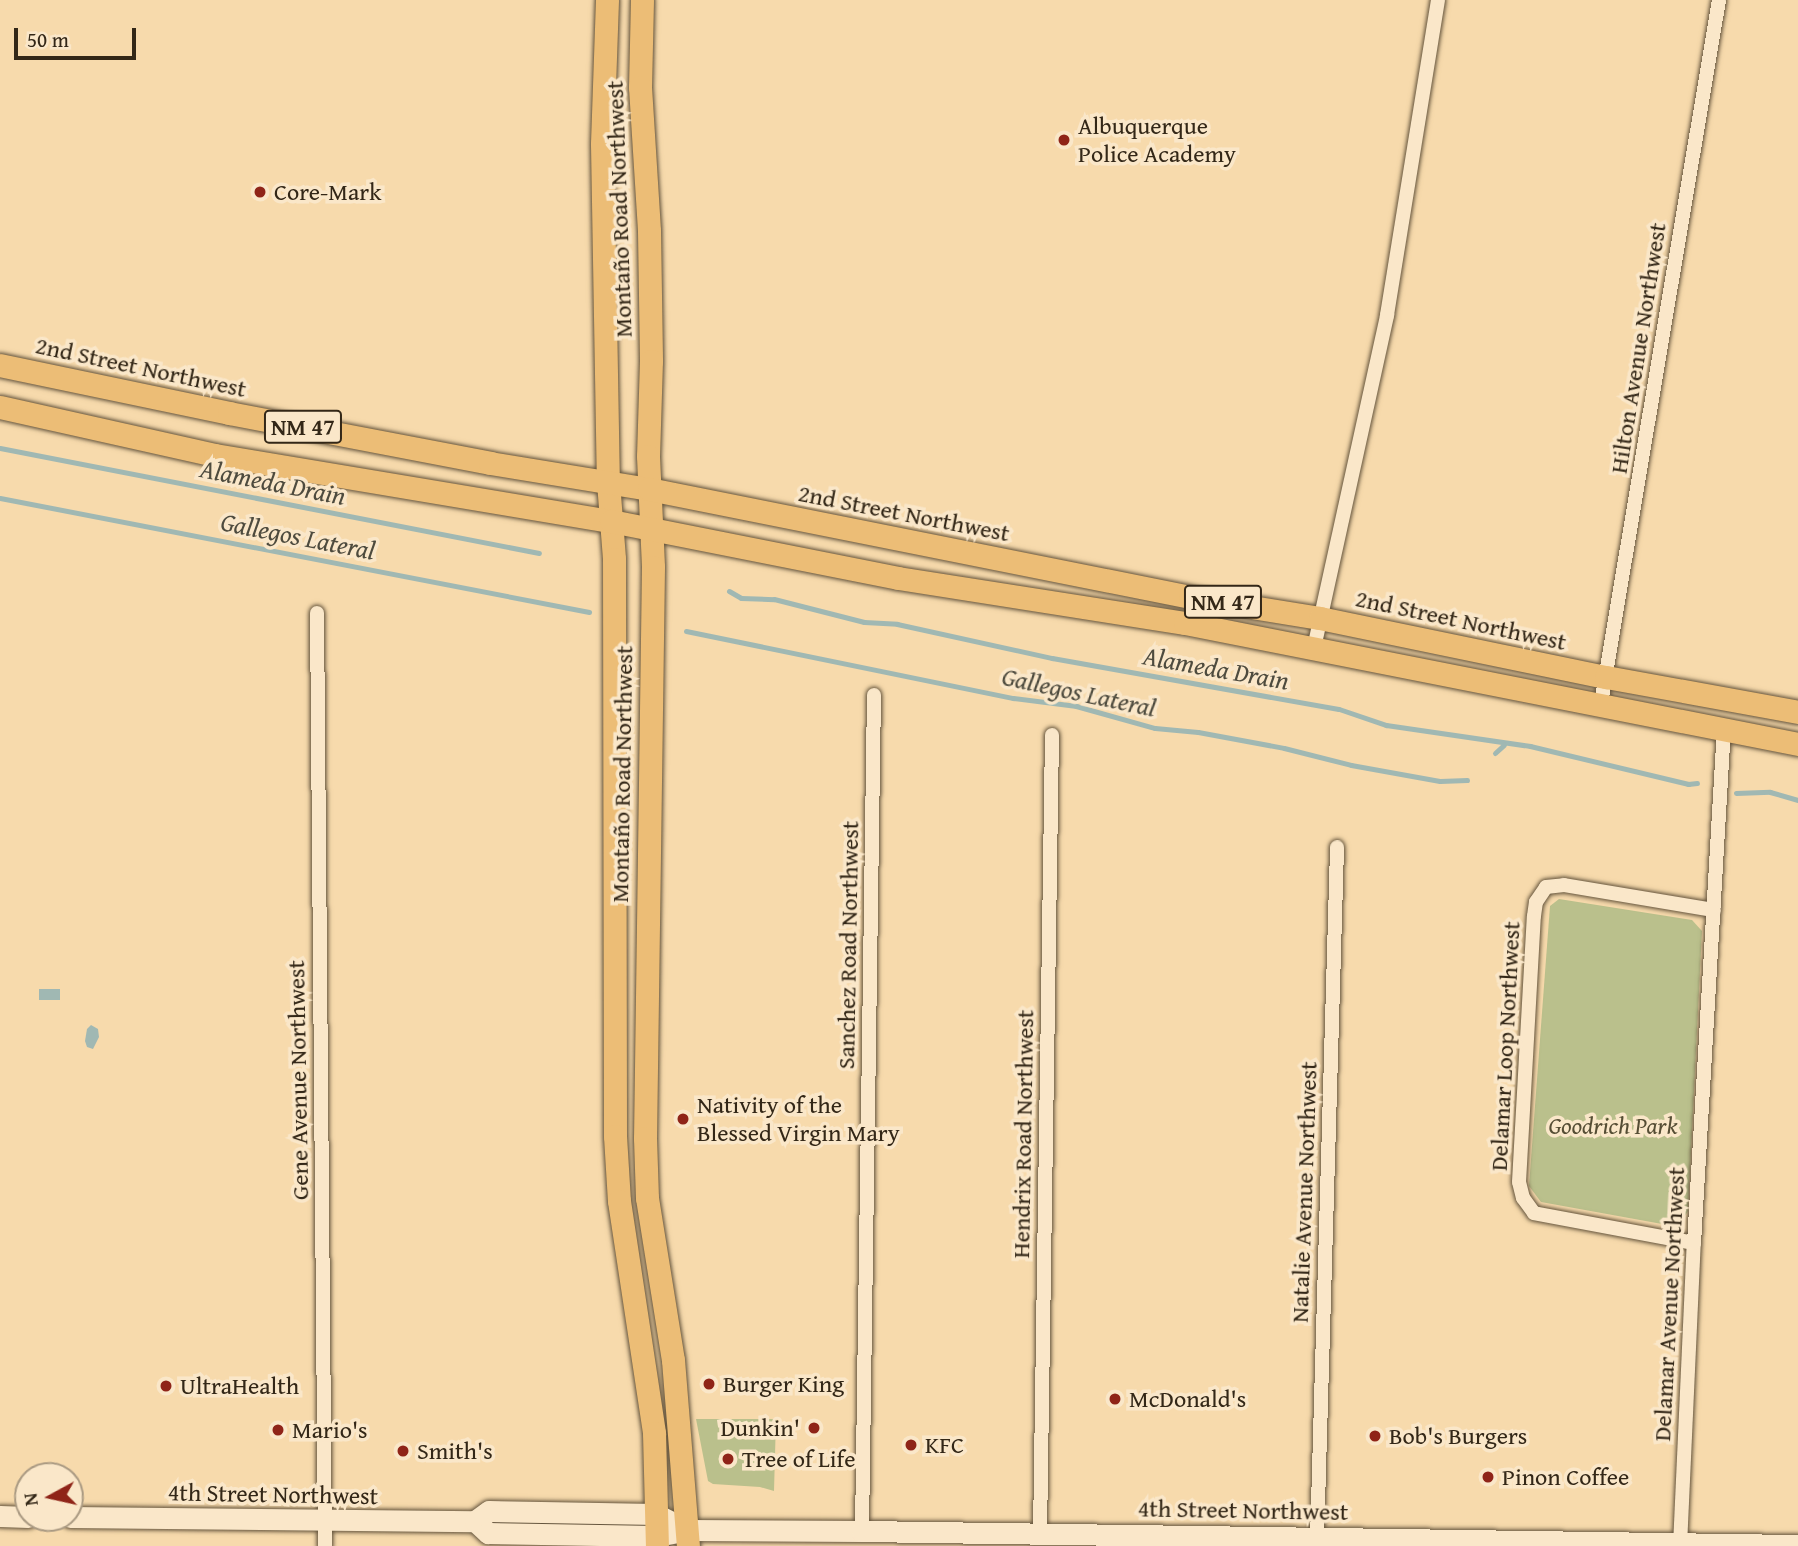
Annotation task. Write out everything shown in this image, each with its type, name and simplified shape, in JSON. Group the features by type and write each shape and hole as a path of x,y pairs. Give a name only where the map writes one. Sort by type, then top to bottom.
{"main road":[{"name":"Montaño Road Northwest","path":"607,0 602,144 615,770 615,1136 619,1200 654,1433 657,1532"},
{"name":"Montaño Road Northwest","path":"642,0 640,87 649,231 651,529 645,998 646,1162 658,1278 673,1360 688,1538"},
{"name":"2nd Street Northwest","path":"0,365 229,413 649,489 1190,597 1320,618 1606,677 1798,712"},
{"name":"NM 47","path":"0,407 215,455 611,521 898,578 1109,610 1601,703 1798,744"},
{"name":"4th Street Northwest","path":"84,1517 325,1522 475,1521 489,1511 688,1538 862,1531 1040,1534 1108,1540 1317,1539 1428,1543 1798,1545"}],"street":[{"path":"1314,648 1387,315 1438,0"},
{"name":"Hilton Avenue Northwest","path":"1601,703 1719,0"},
{"name":"Gene Avenue Northwest","path":"317,614 325,1546"},
{"name":"Sanchez Road Northwest","path":"862,1531 874,695"},
{"name":"Delamar Avenue Northwest","path":"1680,1545 1694,1242 1724,728"},
{"name":"Hendrix Road Northwest","path":"1040,1534 1052,735"},
{"name":"Natalie Avenue Northwest","path":"1317,1539 1337,847"},
{"name":"Delamar Loop Northwest","path":"1694,1242 1534,1213 1523,1198 1519,1182 1534,916 1536,902 1546,887 1564,885 1714,910"}],"green space":[{"name":"Goodrich Park","path":"1559,899 1692,920 1702,931 1688,1211 1681,1222 1673,1226 1541,1202 1529,1186 1550,906"},
{"path":"696,1419 776,1419 774,1491 760,1487 713,1484 708,1481"}],"water":[{"path":"39,989 60,989 60,1000 39,1000"},
{"path":"91,1025 98,1029 99,1037 93,1049 87,1047 85,1041 87,1029"}],"waterway":[{"name":"Alameda Drain","path":"0,448 539,553"},
{"name":"Gallegos Lateral","path":"0,498 589,612"},
{"name":"Alameda Drain","path":"729,591 741,598 774,599 864,622 897,624 1052,658 1339,709 1386,725 1530,746 1688,784 1697,783"},
{"name":"Gallegos Lateral","path":"686,631 1013,698 1076,706 1155,728 1198,732 1440,781 1467,780"},
{"name":"Gallegos Lateral","path":"1495,753 1504,745"},
{"name":"Alameda Drain","path":"1736,793 1770,792 1798,800"}],"place":[{"name":"Albuquerque Police Academy","path":"1064,140"},
{"name":"Core-Mark","path":"260,192"},
{"name":"Nativity of the Blessed Virgin Mary","path":"683,1119"},
{"name":"Burger King","path":"709,1384"},
{"name":"UltraHealth","path":"166,1386"},
{"name":"McDonald's","path":"1115,1399"},
{"name":"Dunkin'","path":"814,1428"},
{"name":"Mario's","path":"278,1430"},
{"name":"Bob's Burgers","path":"1375,1436"},
{"name":"KFC","path":"911,1445"},
{"name":"Smith's","path":"403,1451"},
{"name":"Tree of Life","path":"728,1459"},
{"name":"Pinon Coffee","path":"1488,1477"}]}
